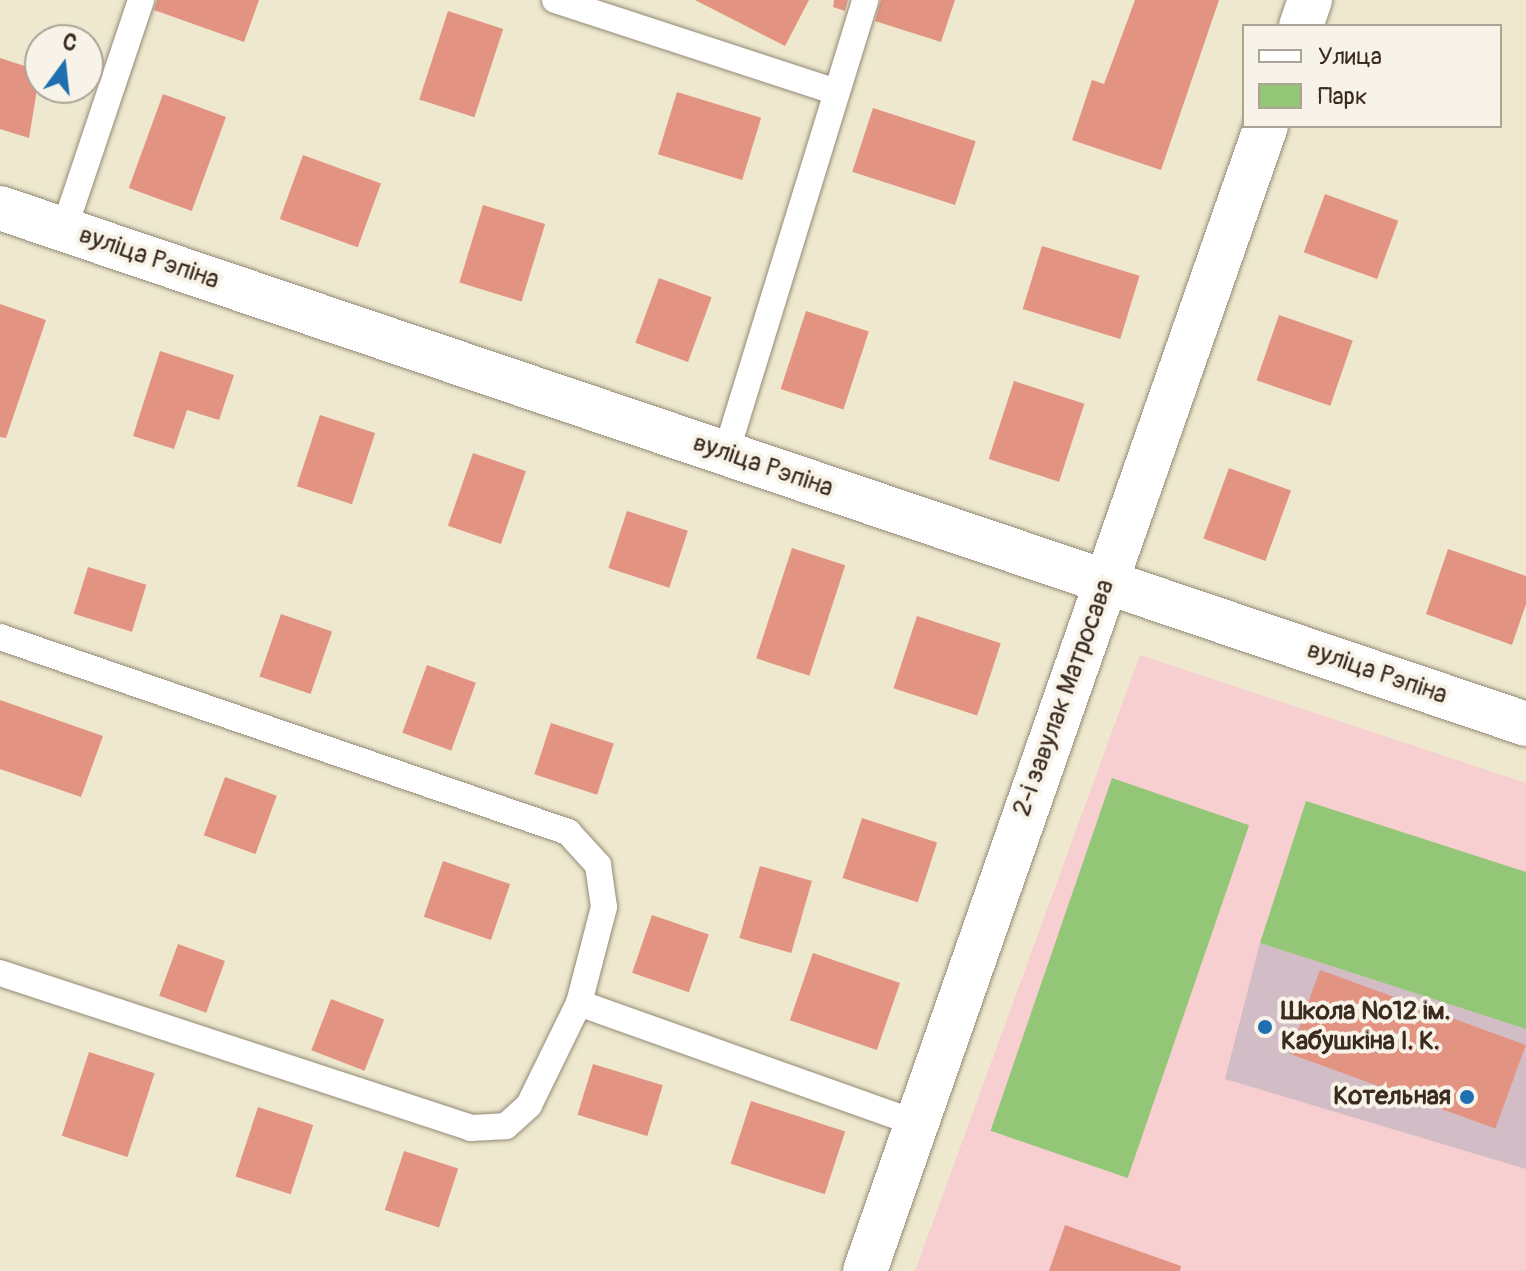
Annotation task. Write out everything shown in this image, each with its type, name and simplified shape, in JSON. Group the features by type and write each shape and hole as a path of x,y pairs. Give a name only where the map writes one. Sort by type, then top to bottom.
{"street":[{"path":"1302,24 1310,0"},
{"name":"2-і завулак Матросава","path":"865,1271 913,1122 1265,128"},
{"name":"вуліца Рэпіна","path":"0,208 1526,724"}],"lane":[{"path":"64,229 141,0"},
{"path":"555,0 836,92"},
{"path":"726,453 865,0"},
{"path":"0,637 568,832 598,865 604,907 579,1003 529,1105 506,1126 471,1128 0,973"},
{"path":"579,1003 913,1122"}],"shaded area":[{"name":"Школа №12 ім. Кабушкіна І. К.","path":"1140,655 1526,783 1526,1271 915,1271"},
{"path":"1260,943 1526,1029 1526,1169 1225,1079"}],"green space":[{"path":"1112,778 1249,825 1128,1178 991,1131"},
{"path":"1306,801 1526,872 1526,1029 1260,943"}],"building":[{"path":"157,0 259,0 244,42 154,10"},
{"path":"695,0 809,0 785,46"},
{"path":"834,0 848,0 845,11 833,7"},
{"path":"881,0 955,0 941,42 875,21"},
{"path":"1135,0 1219,0 1161,170 1072,140 1092,80 1104,84"},
{"path":"448,11 503,29 474,117 419,99"},
{"path":"0,58 24,66 24,104 35,104 29,138 0,129"},
{"path":"677,92 761,118 742,180 658,154"},
{"path":"163,94 226,117 192,211 129,188"},
{"path":"873,108 976,141 955,205 852,172"},
{"path":"303,155 381,183 358,247 280,219"},
{"path":"1325,194 1398,221 1377,279 1304,252"},
{"path":"483,205 545,224 521,301 459,282"},
{"path":"1042,246 1140,276 1120,339 1023,309"},
{"path":"659,278 712,297 688,362 635,343"},
{"path":"0,304 46,320 6,438 0,437"},
{"path":"806,311 869,331 843,409 781,389"},
{"path":"1279,315 1353,340 1330,406 1257,380"},
{"path":"160,351 234,375 219,420 187,410 174,449 133,436"},
{"path":"1014,381 1084,404 1059,482 989,459"},
{"path":"320,415 375,433 352,504 297,486"},
{"path":"473,453 526,471 501,544 448,526"},
{"path":"1229,468 1291,491 1265,561 1203,538"},
{"path":"627,511 688,531 669,588 608,568"},
{"path":"792,548 845,565 809,676 756,658"},
{"path":"1448,549 1526,576 1526,604 1512,645 1426,614"},
{"path":"88,567 146,585 132,632 74,614"},
{"path":"281,614 332,632 311,694 260,676"},
{"path":"917,616 1001,643 977,715 894,688"},
{"path":"427,665 476,683 451,750 402,733"},
{"path":"0,700 103,736 81,797 0,769"},
{"path":"551,723 614,743 597,795 534,774"},
{"path":"225,777 277,796 255,854 204,835"},
{"path":"862,818 937,842 918,902 843,878"},
{"path":"443,861 510,884 491,940 424,917"},
{"path":"760,866 812,881 791,953 739,938"},
{"path":"652,915 709,935 689,992 632,973"},
{"path":"178,944 225,961 206,1013 159,996"},
{"path":"813,953 900,983 877,1050 790,1020"},
{"name":"Котельная","path":"1320,970 1526,1045 1495,1129 1290,1054"},
{"path":"331,999 384,1019 365,1071 311,1050"},
{"path":"89,1052 155,1073 127,1157 62,1136"},
{"path":"593,1064 663,1085 647,1136 578,1115"},
{"path":"751,1101 845,1132 825,1194 731,1164"},
{"path":"258,1107 313,1125 291,1194 235,1176"},
{"path":"404,1151 458,1169 439,1228 385,1210"},
{"path":"1065,1225 1181,1266 1180,1271 1049,1271"}],"place":[{"name":"Школа №12 ім. Кабушкіна І. К.","path":"1265,1027"},
{"name":"Котельная","path":"1467,1097"}]}
